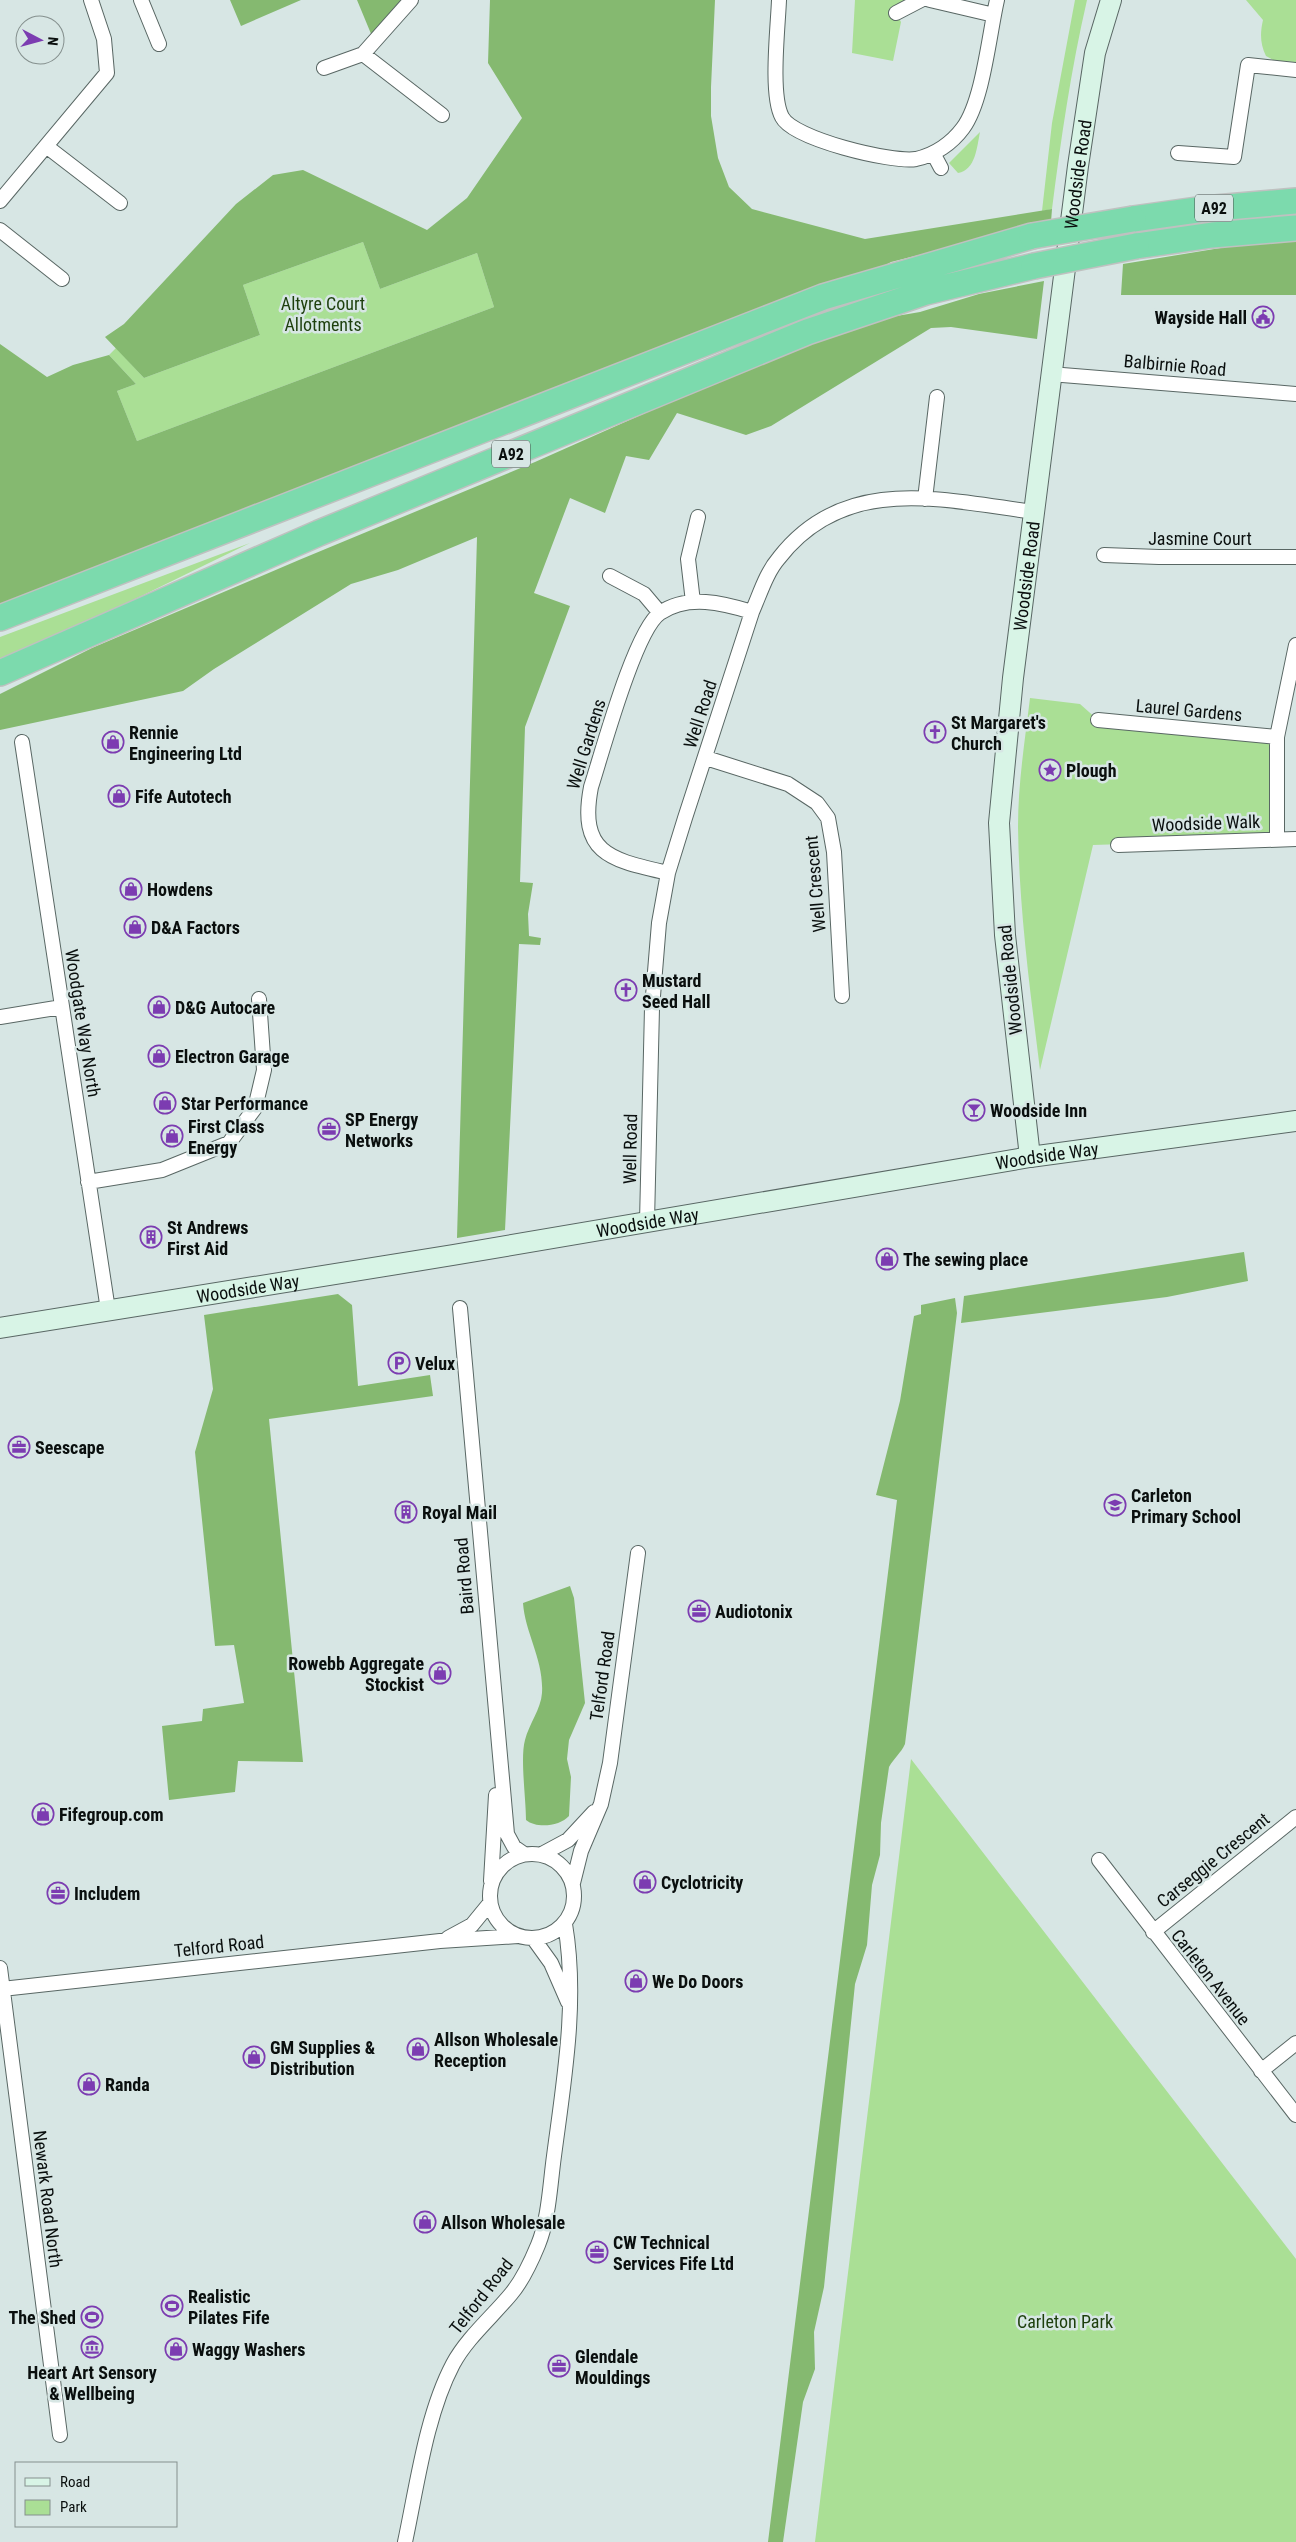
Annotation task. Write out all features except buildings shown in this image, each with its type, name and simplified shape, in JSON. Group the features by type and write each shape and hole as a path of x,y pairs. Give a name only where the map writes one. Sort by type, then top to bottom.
{"highway":[{"name":"A92","path":"0,618 823,297 1032,236 1204,209 1296,202"},
{"name":"A92","path":"0,672 328,529 807,332 926,292 1034,266 1136,246 1212,235 1296,228"}],"street":[{"path":"0,201 107,73 104,39 91,0"},
{"path":"141,0 160,44"},
{"path":"324,68 363,54 411,0"},
{"path":"779,0 776,100 786,124 808,136 882,157 901,160 916,159 933,153 956,137 972,113 997,0"},
{"path":"896,13 922,0"},
{"path":"930,0 994,15"},
{"name":"Woodside Road","path":"1030,1158 1005,935 998,832 1004,763 1050,374 1078,166 1094,62 1101,28 1111,0"},
{"path":"363,54 442,115"},
{"path":"1178,153 1234,157 1248,65 1296,70"},
{"path":"46,146 120,203"},
{"path":"933,153 941,168"},
{"path":"0,230 62,278"},
{"name":"Balbirnie Road","path":"1050,374 1296,394"},
{"path":"925,499 937,397"},
{"name":"Well Road","path":"647,1222 651,1048 659,923 668,873 752,612 766,578 778,559 795,539 813,525 834,513 858,503 884,498 925,499 1034,512"},
{"path":"693,602 688,560 698,517"},
{"name":"Jasmine Court","path":"1104,555 1296,557"},
{"path":"610,576 644,594 660,613 693,602 725,604 752,612"},
{"name":"Well Gardens","path":"660,613 648,625 640,641 591,786 587,806 588,822 593,839 608,856 668,873"},
{"path":"1277,839 1276,737 1296,645"},
{"name":"Laurel Gardens","path":"1098,720 1276,737"},
{"name":"Woodgate Way North","path":"22,742 108,1310"},
{"name":"Well Crescent","path":"706,758 788,784 816,803 828,818 834,852 842,996"},
{"name":"Woodside Walk","path":"1118,845 1296,839"},
{"path":"88,1182 162,1170 229,1143 255,1108 264,1070 259,999"},
{"path":"0,1017 62,1007"},
{"name":"Woodside Way","path":"0,1328 1030,1158 1296,1121"},
{"name":"Baird Road","path":"460,1308 507,1834 514,1846 524,1854"},
{"name":"Telford Road","path":"573,1883 581,1851 601,1804 610,1764 638,1553"},
{"name":"Baird Road","path":"491,1884 499,1750"},
{"name":"Telford Road","path":"542,1854 568,1840 601,1804"},
{"name":"Carseggie Crescent","path":"1153,1932 1296,1817"},
{"path":"524,1854 542,1854 555,1860 566,1870 573,1883 574,1902 565,1924 556,1932 533,1938 518,1936 500,1923 490,1903 491,1884 503,1865 524,1854"},
{"name":"Carleton Avenue","path":"1099,1860 1296,2115"},
{"name":"Telford Road","path":"440,1941 472,1926 490,1903"},
{"name":"Telford Road","path":"405,2542 429,2431 453,2364 482,2325 512,2293 539,2244 546,2217 563,2086 570,2007 571,1959 565,1924"},
{"name":"Telford Road","path":"2,1989 440,1941 518,1936"},
{"name":"Telford Road","path":"533,1938 551,1963 570,2007"},
{"name":"Newark Road North","path":"0,1968 60,2435"},
{"path":"1261,2071 1296,2044"}],"green space":[{"path":"230,0 301,0 241,26"},
{"path":"357,0 411,0 374,41"},
{"path":"490,0 715,0 711,116 718,158 729,187 752,209 865,239 1052,209 1051,222 891,262 869,274 0,606 0,344 47,377 73,365 109,355 136,384 117,391 137,441 494,307 477,253 380,289 363,242 243,285 260,335 144,378 105,337 124,324 236,204 273,175 303,170 427,230 467,198 522,118 488,63"},
{"path":"855,0 921,0 896,13 901,22 893,61 852,53"},
{"path":"1075,0 1087,0 1067,104 1052,209 1042,211 1052,123"},
{"path":"1246,0 1296,0 1296,62 1275,61 1266,56 1261,38 1263,20"},
{"path":"980,132 975,157 969,167 958,173 949,163"},
{"path":"1296,239 1296,295 1121,295 1123,264 1257,242"},
{"name":"Altyre Court Allotments","path":"363,242 380,289 477,253 494,307 137,441 117,391 136,384 109,355 116,348 144,378 260,335 243,285"},
{"path":"1044,281 1037,339 951,327 931,328 771,426 746,435 677,413 649,460 626,456 605,513 570,498 534,593 570,606 525,727 520,882 533,883 528,914 529,936 541,938 540,945 519,944 505,1230 457,1238 477,537 398,570 351,584 214,669 183,691 0,730 0,694 92,648 535,462 785,351 879,319 920,312 979,294"},
{"path":"250,543 0,665 0,637"},
{"path":"1030,698 1080,704 1098,720 1277,737 1277,839 1093,845 1040,1070 1023,918 1018,827 1020,778"},
{"path":"1244,1252 1248,1281 1167,1297 961,1323 964,1296"},
{"path":"338,1294 352,1305 358,1386 430,1375 433,1396 269,1419 303,1762 238,1761 235,1792 169,1800 162,1726 202,1721 203,1709 244,1703 234,1645 215,1646 195,1452 213,1389 204,1315"},
{"path":"955,1298 957,1313 905,1744 889,1767 881,1823 880,1855 872,1885 867,1945 855,1984 824,2287 814,2332 815,2369 803,2402 783,2542 768,2542 897,1500 876,1495 900,1401 914,1316 921,1314 921,1305"},
{"path":"570,1586 574,1598 585,1703 569,1740 567,1759 571,1777 569,1816 554,1824 536,1825 526,1820 523,1757 525,1740 541,1699 542,1681 524,1614 523,1603"},
{"name":"Carleton Park","path":"911,1759 1296,2259 1296,2542 815,2542"}],"place":[{"name":"Wayside Hall","path":"1263,317"},
{"name":"St Margaret's Church","path":"935,732"},
{"name":"Rennie Engineering Ltd","path":"113,742"},
{"name":"Plough","path":"1050,770"},
{"name":"Fife Autotech","path":"119,796"},
{"name":"Howdens","path":"131,889"},
{"name":"D&A Factors","path":"135,927"},
{"name":"Mustard Seed Hall","path":"626,990"},
{"name":"D&G Autocare","path":"159,1007"},
{"name":"Electron Garage","path":"159,1056"},
{"name":"Star Performance","path":"165,1103"},
{"name":"Woodside Inn","path":"974,1110"},
{"name":"SP Energy Networks","path":"329,1129"},
{"name":"First Class Energy","path":"172,1136"},
{"name":"St Andrews First Aid","path":"151,1237"},
{"name":"The sewing place","path":"887,1259"},
{"name":"Velux","path":"399,1363"},
{"name":"Seescape","path":"19,1447"},
{"name":"Carleton Primary School","path":"1115,1505"},
{"name":"Royal Mail","path":"406,1512"},
{"name":"Audiotonix","path":"699,1611"},
{"name":"Rowebb Aggregate Stockist","path":"440,1673"},
{"name":"Fifegroup.com","path":"43,1814"},
{"name":"Cyclotricity","path":"645,1882"},
{"name":"Includem","path":"58,1893"},
{"name":"We Do Doors","path":"636,1981"},
{"name":"Allson Wholesale Reception","path":"418,2049"},
{"name":"GM Supplies & Distribution","path":"254,2057"},
{"name":"Randa","path":"89,2084"},
{"name":"Allson Wholesale","path":"425,2222"},
{"name":"CW Technical Services Fife Ltd","path":"597,2252"},
{"name":"Realistic Pilates Fife","path":"172,2306"},
{"name":"The Shed","path":"92,2317"},
{"name":"Heart Art Sensory & Wellbeing","path":"92,2347"},
{"name":"Waggy Washers","path":"176,2349"},
{"name":"Glendale Mouldings","path":"559,2366"}]}
